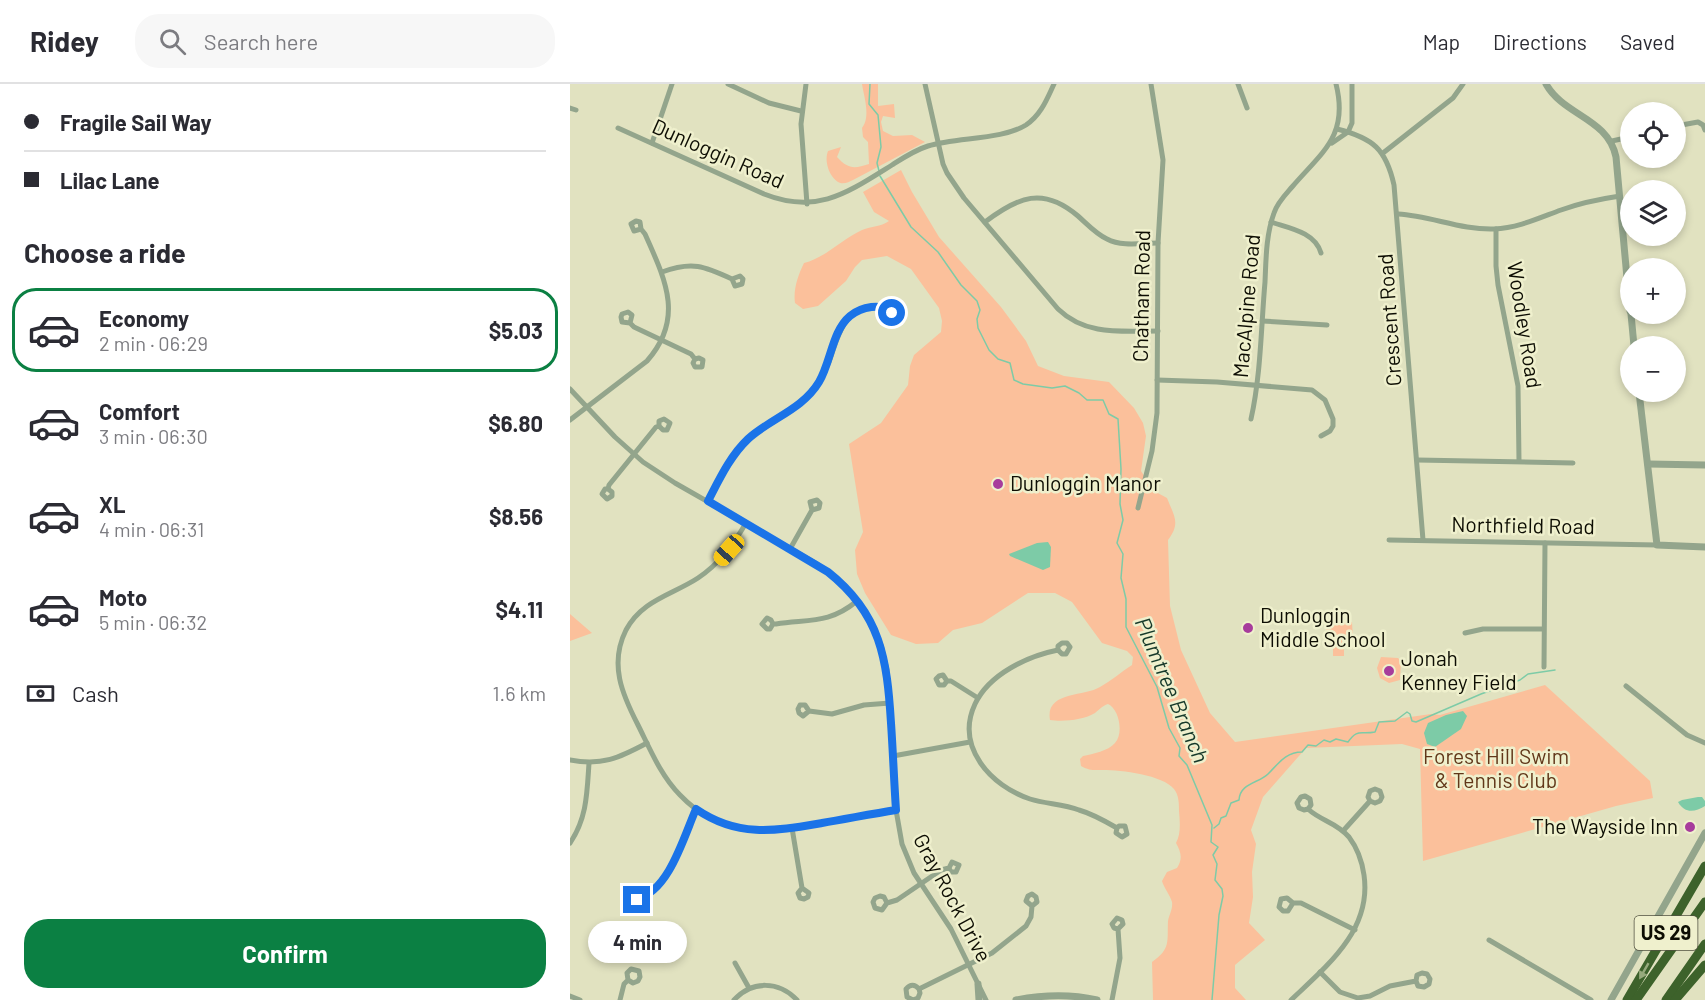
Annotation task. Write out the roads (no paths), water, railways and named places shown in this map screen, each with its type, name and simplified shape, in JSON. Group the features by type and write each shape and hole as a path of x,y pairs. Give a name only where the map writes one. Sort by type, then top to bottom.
{"highway":[{"name":"US 29","path":"1627,1000 1705,866"},
{"path":"1636,1000 1705,902"},
{"name":"US 29","path":"1666,1000 1705,944"},
{"path":"1675,1000 1705,965"}],"street":[{"path":"652,143 672,84"},
{"path":"728,84 769,103 801,111"},
{"path":"806,84 801,111 807,204"},
{"path":"925,84 947,173 962,195 1058,309 1071,320 1103,331 1158,331"},
{"name":"Dunloggin Road","path":"618,128 769,196 791,203 807,204 834,196 918,150 938,144 1002,133 1024,126 1039,113 1054,84"},
{"name":"Chatham Road","path":"1138,508 1155,430 1157,380 1158,243 1163,160 1151,84"},
{"path":"1238,84 1246,108"},
{"name":"MacAlpine Road","path":"1330,144 1337,129 1339,100 1336,84"},
{"path":"1348,132 1352,123 1352,84"},
{"path":"1337,129 1366,140 1383,153 1453,98 1463,84"},
{"path":"1398,214 1421,216 1465,227 1496,229 1527,223 1589,201 1620,196 1612,141 1600,129 1561,102 1546,84"},
{"path":"1686,124 1698,122 1705,130"},
{"name":"MacAlpine Road","path":"1251,419 1257,386 1271,222 1280,201 1330,144 1348,132"},
{"path":"1612,141 1620,139"},
{"name":"Crescent Road","path":"1383,153 1392,172 1398,214 1423,540"},
{"path":"985,222 1013,203 1040,198 1067,208 1100,235 1113,242 1158,243"},
{"path":"1271,222 1306,235 1316,243 1321,253"},
{"path":"570,420 647,361 662,340 668,322 667,287 641,229"},
{"name":"Woodley Road","path":"1496,229 1498,285 1518,386 1519,461"},
{"path":"662,272 697,265 732,279"},
{"path":"708,501 728,464 741,446 760,430 793,410 817,385 846,320 859,311 872,307 886,308 892,313"},
{"path":"1262,321 1327,325"},
{"path":"630,323 691,354 695,359"},
{"path":"1157,380 1313,391 1321,396 1330,407 1334,423 1330,431 1321,436"},
{"name":"Gray Rock Drive","path":"570,389 633,454 664,476 828,572 845,586 857,601 871,622 881,645 887,670 896,810 899,835 905,854 943,915 986,1000"},
{"path":"1640,402 1657,545 1705,547"},
{"path":"608,489 611,482 653,429 659,426"},
{"path":"1646,451 1652,459 1661,464"},
{"path":"1417,460 1573,463"},
{"path":"1648,464 1705,465"},
{"path":"790,549 812,510"},
{"path":"746,524 729,550 712,567 696,579 647,605 636,615 624,635 618,657 619,680 623,696 647,743 672,786 696,809 713,819 742,829 761,831 792,828 896,810"},
{"name":"Northfield Road","path":"1389,540 1657,545"},
{"path":"1544,667 1545,543"},
{"path":"773,624 827,618 840,614 857,601"},
{"path":"1465,633 1484,629 1543,629"},
{"path":"1058,650 1018,664 990,684 978,698 970,720 970,742 985,770 1006,788 1032,800 1080,810 1117,828"},
{"path":"947,681 954,682 978,698"},
{"path":"1626,686 1687,735 1705,743"},
{"path":"809,711 832,714 864,705 890,703"},
{"path":"893,756 970,742"},
{"path":"570,760 589,763 618,758 647,743"},
{"path":"570,843 585,814 589,763"},
{"path":"1343,831 1370,801"},
{"path":"638,898 652,891 668,873 696,809"},
{"path":"1292,1000 1343,948 1355,930 1362,911 1365,881 1358,852 1343,831 1308,809"},
{"path":"792,828 802,888"},
{"path":"1611,1000 1705,833"},
{"path":"887,903 897,900 941,870 949,868"},
{"path":"1293,903 1301,903 1355,930"},
{"path":"919,989 986,958 1022,930 1031,917 1032,906"},
{"path":"1112,1000 1120,958 1118,929"},
{"path":"1489,940 1591,1000"},
{"path":"735,963 749,988"},
{"path":"1320,972 1340,992 1359,998 1370,996 1390,986 1416,981"},
{"path":"620,1000 622,988 627,980"},
{"path":"978,984 979,1000"},
{"path":"734,1000 749,988 764,985 786,991 797,1000"},
{"path":"570,996 580,1000"},
{"path":"1037,1000 1052,997"},
{"path":"1016,1000 1052,997 1082,997 1096,1000"}],"waterway":[{"name":"Plumtree Branch","path":"870,84 869,104 878,115 881,147 877,163 879,171"},
{"name":"Plumtree Branch","path":"880,176 911,227 938,252 961,285 977,301 980,310 977,319 978,328 989,350 998,359 1010,363 1014,380 1023,384 1052,388 1065,386 1087,400 1103,400 1109,414 1118,419 1121,469 1120,504 1123,520 1117,543 1123,554 1121,578 1126,599 1126,627 1157,687 1169,728 1180,748 1179,756 1187,765 1212,825 1211,842 1218,847 1213,855 1217,864 1215,880 1222,889 1223,896 1219,915 1212,1000"},
{"path":"1214,828 1219,824 1221,818 1226,816 1231,803 1239,800 1240,794 1246,787 1268,774 1287,756 1302,752 1308,745 1316,746 1324,740 1330,742 1336,739 1348,742 1357,733 1375,732 1379,722 1395,721 1407,712 1412,721 1416,722 1520,680 1528,674 1555,670"}],"place":[{"name":"Dunloggin Manor","path":"998,484"},
{"name":"Dunloggin Middle School","path":"1248,628"},
{"name":"Jonah Kenney Field","path":"1389,671"},
{"name":"The Wayside Inn","path":"1690,827"}],"park label":[{"name":"Forest Hill Swim & Tennis Club","path":"1496,769"}]}
